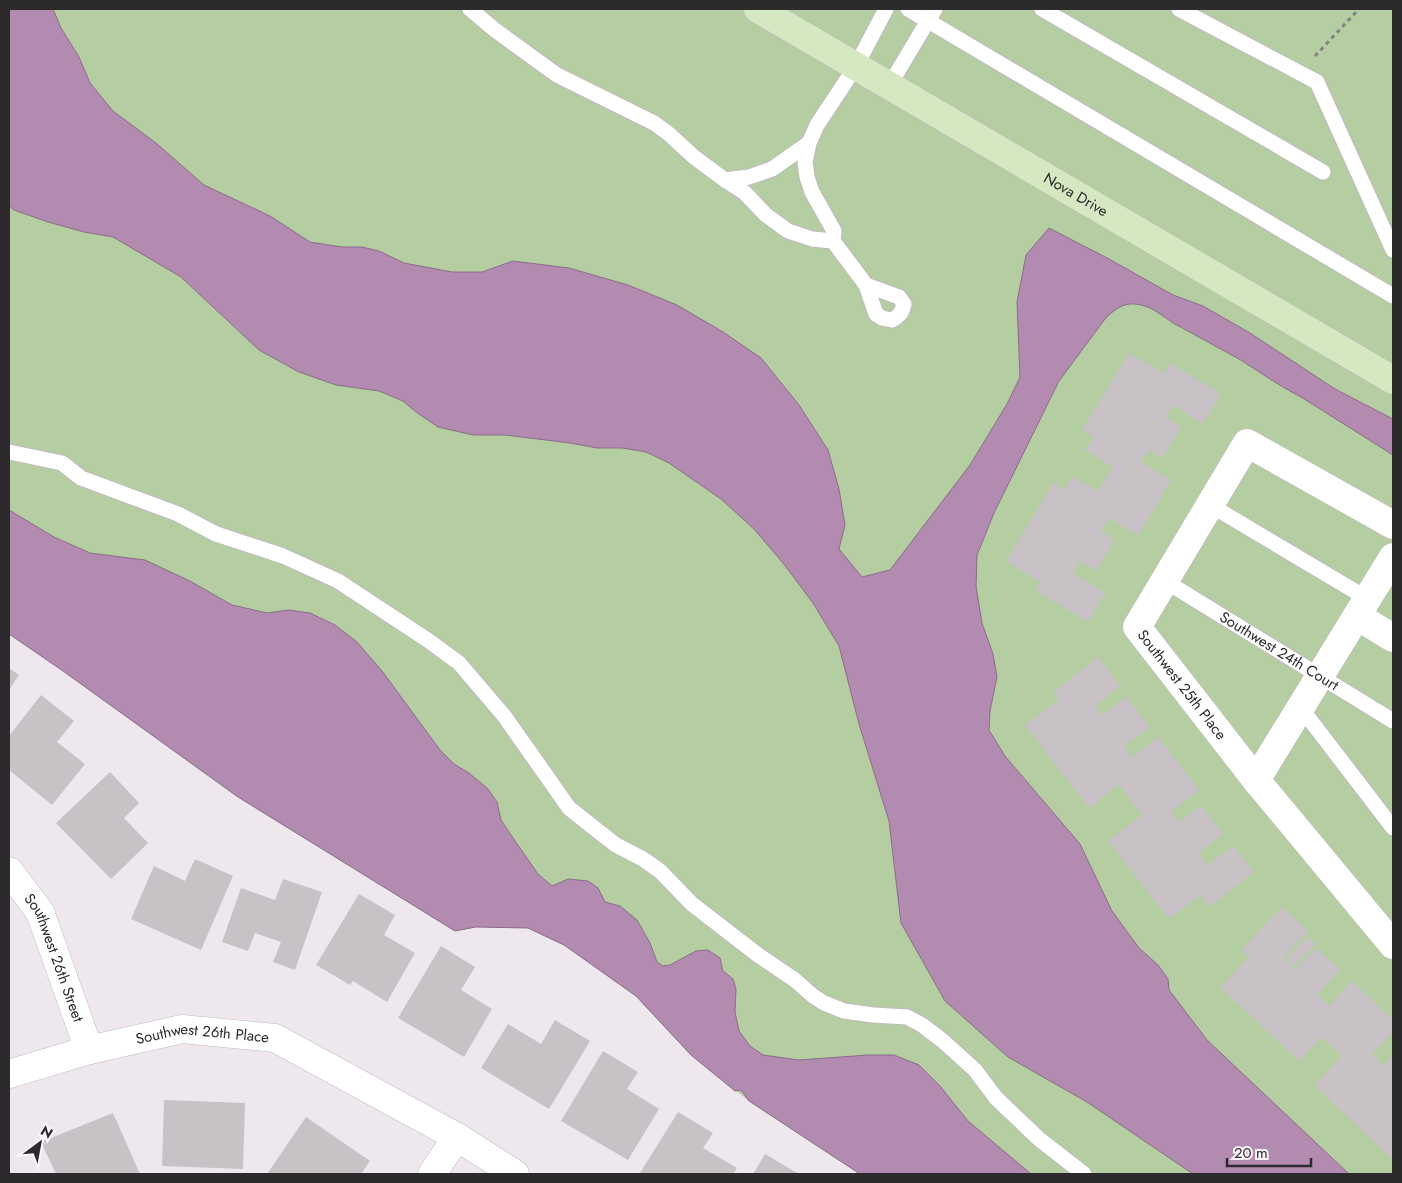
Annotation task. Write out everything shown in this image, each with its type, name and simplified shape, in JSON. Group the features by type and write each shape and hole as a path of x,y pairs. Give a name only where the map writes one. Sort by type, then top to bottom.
{"street":[{"name":"Nova Drive","path":"758,9 1393,380"},
{"name":"Southwest 25th Place","path":"1393,524 1247,443 1137,627 1256,780 1393,945"},
{"path":"1256,780 1393,557"},
{"path":"1362,607 1393,638"},
{"name":"Southwest 26th Street","path":"9,871 40,912 89,1050"},
{"name":"Southwest 26th Place","path":"9,1074 89,1050 182,1029 276,1038 457,1137 515,1174"},
{"path":"432,1174 457,1137"}],"lane":[{"path":"470,9 495,30 557,75 654,123 694,157 745,193 766,214 788,231 812,239 833,241"},
{"path":"866,285 833,241 834,231 812,192 805,162 809,143 817,125 856,66 886,9"},
{"path":"908,9 931,15 1393,296"},
{"path":"1042,9 1323,172"},
{"path":"1179,9 1317,82 1393,250"},
{"path":"889,86 931,15"},
{"path":"725,180 749,178 772,169 809,143"},
{"path":"9,452 62,463 82,478 178,514 216,534 282,556 338,581 429,641 459,663 505,717 569,808 616,845 643,859 660,871 692,904 824,1003 844,1011 907,1017 922,1025 943,1040 975,1070 996,1098 1040,1139 1084,1174"},
{"path":"1210,505 1362,607"},
{"name":"Southwest 24th Court","path":"1165,580 1393,721"},
{"path":"1301,708 1393,828"}],"path":[{"path":"1300,72 1359,9"}],"green space":[{"path":"9,9 1393,9 1393,1174 860,1174 749,1101 691,1055 636,996 564,945 528,928 476,927 455,931 238,797 9,634"}],"shaded area":[{"path":"9,9 53,9 61,28 79,57 90,83 113,111 156,143 204,185 270,216 310,242 342,247 362,247 379,251 404,263 452,272 482,272 513,261 569,268 628,285 677,305 723,332 761,358 799,405 828,450 839,489 845,525 839,549 862,577 890,570 970,465 1007,404 1020,377 1017,302 1026,255 1049,228 1173,295 1203,306 1250,333 1335,389 1393,419 1393,455 1239,359 1151,309 1135,304 1122,306 1105,319 1059,381 994,513 977,555 976,586 982,623 993,654 997,677 990,711 989,730 1005,756 1080,844 1112,911 1139,948 1158,965 1168,979 1169,990 1207,1040 1349,1174 1193,1174 1087,1102 1008,1057 945,1001 901,923 889,821 859,724 839,646 813,603 783,563 754,529 721,499 669,463 646,452 622,448 597,448 505,435 473,435 438,427 403,401 379,391 336,385 299,372 259,350 181,277 113,237 84,232 48,222 14,210 9,206"},
{"path":"9,510 54,537 90,553 145,560 190,581 232,605 267,613 289,610 310,613 335,625 357,642 382,671 440,750 454,764 469,773 488,789 497,802 501,820 538,874 552,886 568,879 588,881 598,888 605,902 620,906 637,920 650,943 657,962 663,966 670,965 696,951 708,950 720,958 723,971 733,979 736,989 735,1012 739,1031 750,1046 763,1055 799,1060 894,1055 919,1065 940,1086 968,1121 1031,1174 860,1174 749,1101 741,1090 735,1091 691,1055 636,996 564,945 528,928 476,927 455,931 238,797 9,634"}],"building":[{"path":"1129,353 1164,373 1170,363 1221,394 1203,424 1173,405 1165,417 1181,427 1162,458 1149,450 1141,462 1171,480 1138,536 1109,518 1101,531 1114,540 1096,571 1080,561 1073,573 1105,593 1088,622 1035,590 1040,582 1006,561 1053,483 1064,490 1072,476 1098,491 1113,467 1085,450 1094,437 1082,430"},
{"path":"1098,657 1120,686 1095,706 1102,715 1126,697 1150,727 1124,746 1133,757 1158,737 1199,790 1171,812 1179,822 1201,806 1223,834 1199,853 1208,865 1233,846 1254,872 1209,907 1200,895 1169,919 1108,841 1142,815 1119,784 1089,808 1025,725 1059,699 1053,692"},
{"path":"9,668 19,675 9,690"},
{"path":"41,695 74,721 57,742 85,764 52,805 9,770 9,736"},
{"path":"110,772 139,803 124,818 148,843 111,879 56,823"},
{"path":"195,859 233,876 201,950 131,919 154,866 185,881"},
{"path":"283,879 322,892 295,970 273,962 281,942 255,933 248,951 222,942 241,888 275,900"},
{"path":"359,894 395,915 384,935 415,953 387,1002 353,981 350,985 316,965"},
{"path":"1282,907 1308,931 1283,958 1295,969 1316,948 1340,970 1317,994 1329,1006 1352,981 1393,1020 1393,1032 1372,1054 1383,1065 1393,1054 1393,1160 1314,1085 1342,1056 1322,1037 1299,1061 1220,987 1249,957 1241,950"},
{"path":"1308,936 1316,944 1294,966 1286,959"},
{"path":"441,946 475,967 461,990 492,1009 464,1057 398,1018"},
{"path":"555,1020 590,1041 549,1109 481,1068 508,1024 541,1044"},
{"path":"603,1051 638,1072 627,1089 659,1109 628,1160 561,1121"},
{"path":"164,1100 245,1103 243,1169 162,1166"},
{"path":"678,1112 713,1133 703,1148 737,1168 733,1174 640,1173"},
{"path":"113,1113 140,1174 56,1174 41,1142"},
{"path":"306,1117 370,1161 361,1174 267,1174"},
{"path":"765,1154 799,1174 753,1174"}]}
